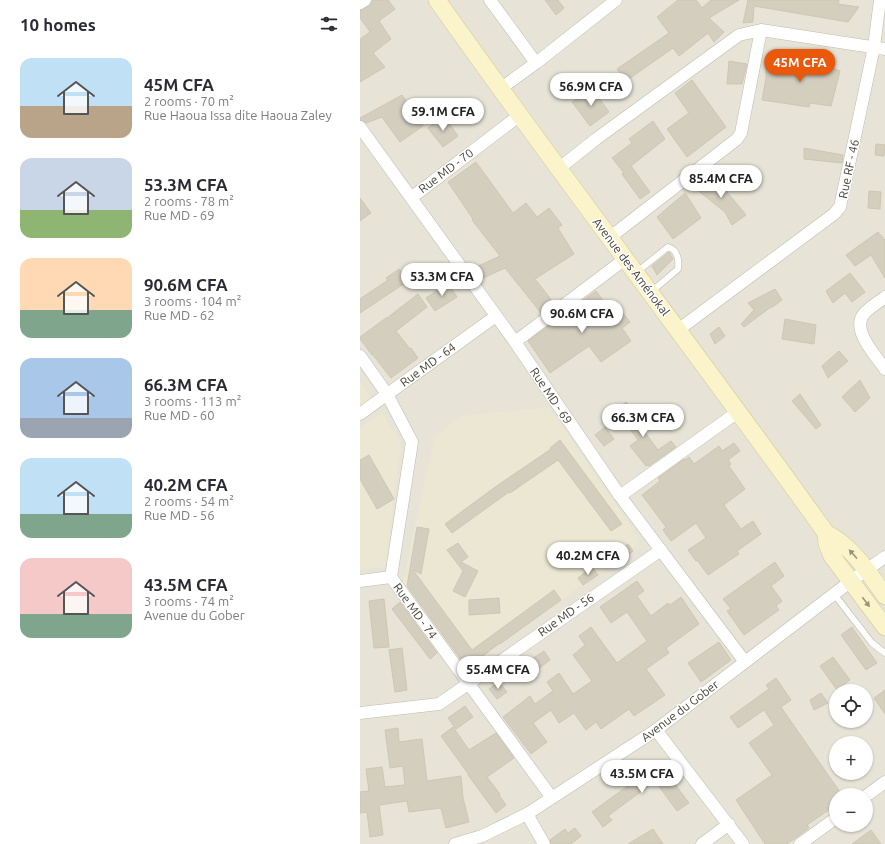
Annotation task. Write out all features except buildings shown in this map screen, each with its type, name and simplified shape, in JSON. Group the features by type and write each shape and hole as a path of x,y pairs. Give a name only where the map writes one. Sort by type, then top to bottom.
{"main road":[{"name":"Avenue des Aménokal","path":"438,0 609,238 739,411 826,533 844,545 866,570 885,596"},
{"name":"Avenue des Aménokal","path":"826,533 827,544 832,556 885,627"}],"street":[{"path":"360,3 365,0"},
{"path":"490,0 536,63"},
{"path":"500,88 536,63 616,0"},
{"name":"Rue RF - 46","path":"678,330 834,214 840,207 879,48 880,0"},
{"path":"609,238 737,139 741,133 761,30"},
{"path":"562,166 596,138 739,35 761,30 879,48"},
{"name":"Rue MD - 70","path":"411,198 520,115"},
{"name":"Rue MD - 69","path":"360,127 515,342 620,496 745,662"},
{"path":"515,342 625,259"},
{"path":"885,297 863,315 860,327 862,337 885,369"},
{"name":"Rue MD - 64","path":"360,414 496,316"},
{"name":"Rue MD - 74","path":"360,356 388,394 412,442 391,577 552,798"},
{"path":"620,496 739,411"},
{"name":"Rue MD - 56","path":"360,713 439,704 660,550"},
{"name":"Avenue du Gober","path":"455,844 482,836 527,814 656,730 850,581 885,558"},
{"path":"360,581 391,577"},
{"path":"656,730 743,844"},
{"path":"873,791 885,782"},
{"path":"527,814 544,844"},
{"path":"800,844 829,823"},
{"path":"702,844 729,824"}],"lane":[{"path":"636,273 668,247 674,251 679,259 678,269 650,293"},
{"path":"834,594 872,643 885,653"}],"shaded area":[{"path":"360,0 885,0 885,844 360,844"},
{"path":"360,382 371,398 360,405"},
{"path":"549,407 641,542 464,671 403,583 434,438 461,416"},
{"path":"382,412 401,445 385,567 360,570 360,428"}]}
